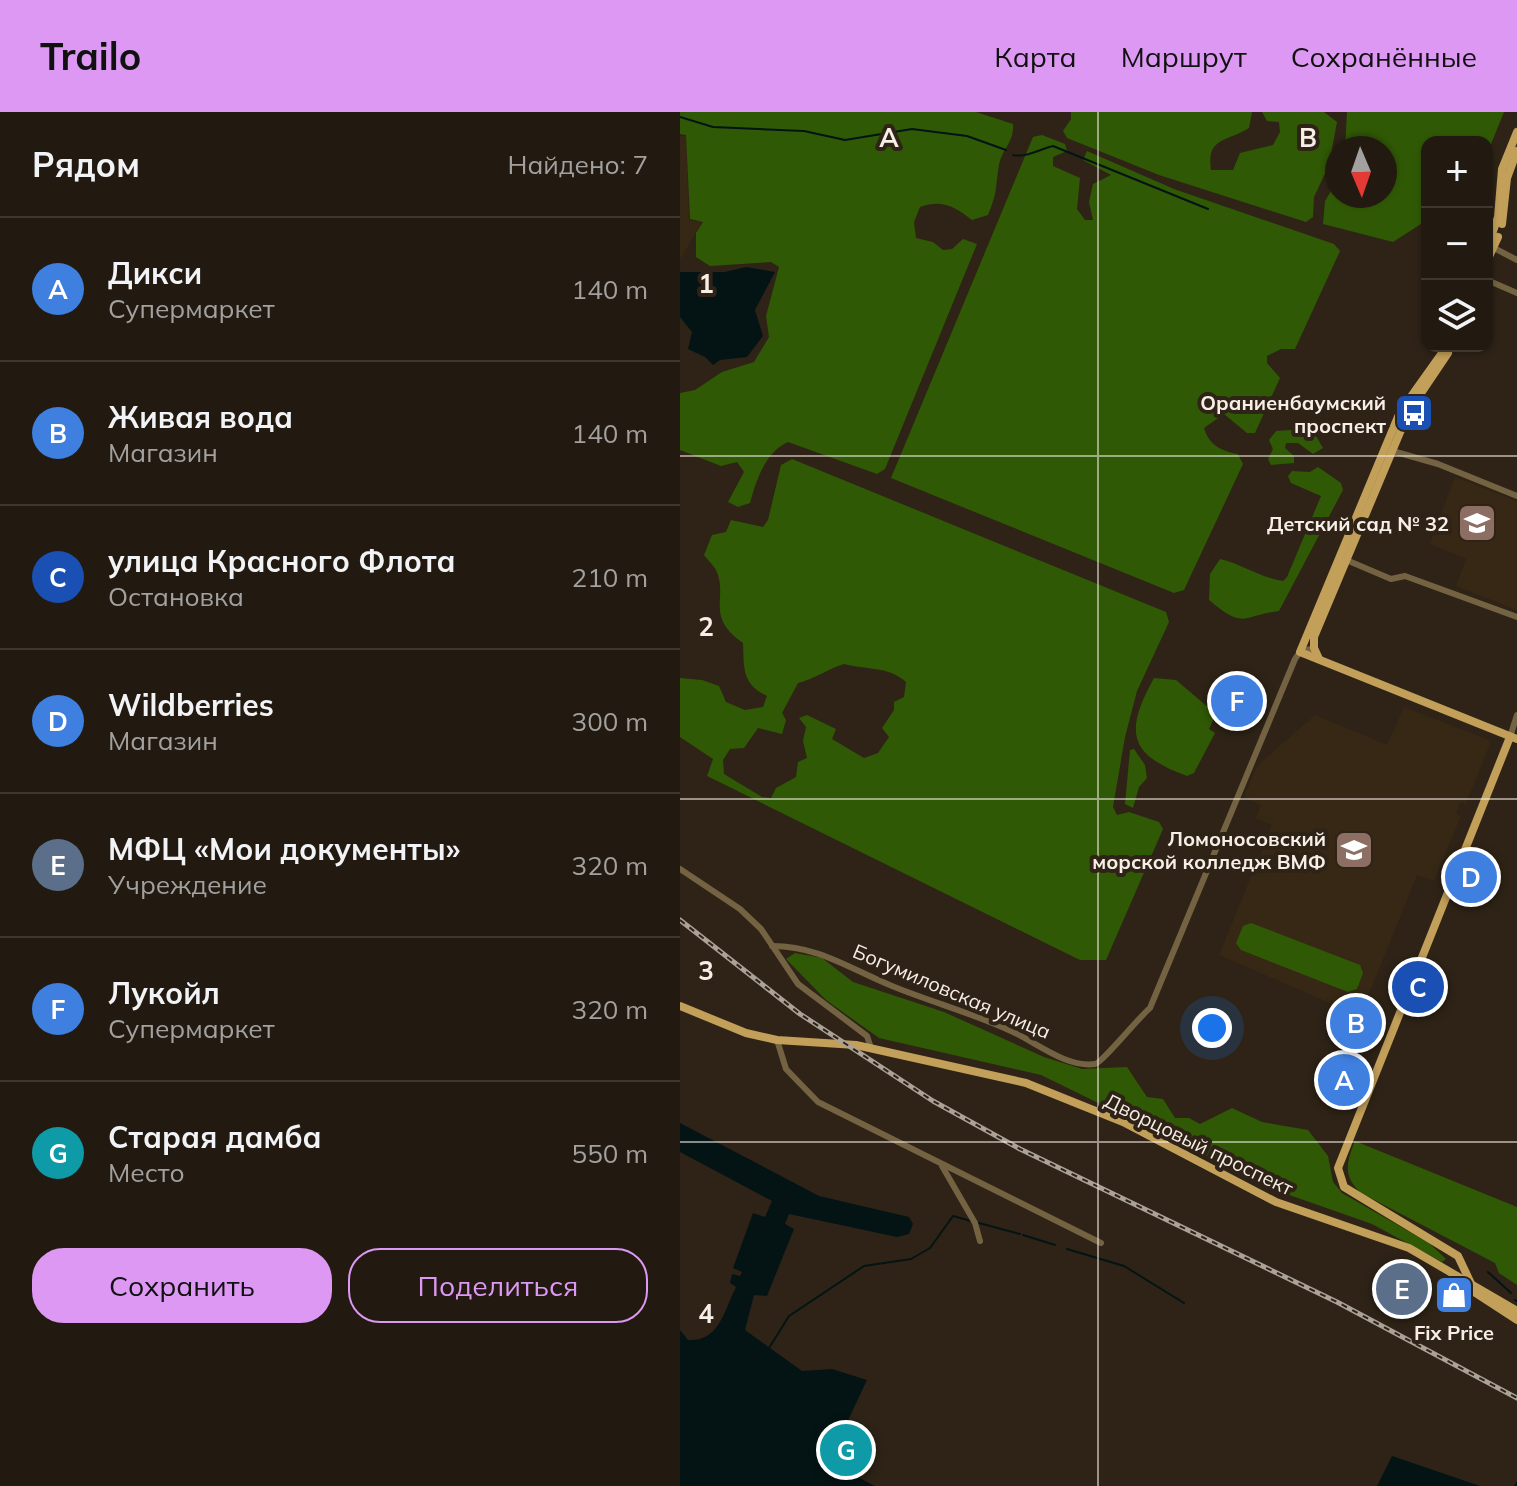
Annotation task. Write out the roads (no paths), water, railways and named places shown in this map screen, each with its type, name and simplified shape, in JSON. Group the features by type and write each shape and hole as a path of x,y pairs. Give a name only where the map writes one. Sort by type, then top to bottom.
{"main road":[{"path":"1493,234 1498,217 1502,169 1517,132"},
{"path":"1493,239 1503,220 1507,178 1517,151"},
{"path":"1445,352 1418,394 1389,450 1300,652 1514,738 1338,1168 1344,1187 1461,1259 1469,1283"},
{"path":"1320,659 1314,648 1314,637 1343,559"},
{"name":"Дворцовый проспект","path":"680,1006 746,1033 777,1040 871,1048 1026,1083 1123,1122 1264,1197 1399,1245 1517,1311"},
{"path":"1436,1242 1450,1255 1448,1263 1441,1267"},
{"name":"Дворцовый проспект","path":"1399,1245 1469,1283 1517,1320"}],"street":[{"path":"1493,249 1517,260"},
{"path":"1493,283 1517,293"},
{"path":"1389,450 1438,464 1517,496"},
{"path":"1343,559 1391,579 1405,576 1517,617"},
{"path":"1300,652 1314,648"},
{"name":"Богумиловская улица","path":"772,946 815,950 875,979 984,1019 1063,1057 1096,1064 1105,1060 1112,1048 1150,1008 1256,745 1300,652"},
{"path":"1514,738 1517,715"},
{"path":"680,869 740,909 761,929 798,984 867,1036 871,1048"},
{"path":"777,1040 786,1069 818,1102 1101,1243"},
{"path":"941,1164 975,1223 980,1241"}],"waterway":[{"path":"680,117 713,127 804,131 845,140 912,129 967,136 1006,150"},
{"path":"1013,155 1053,146 1208,209"},
{"path":"769,1348 789,1316 864,1266 911,1259 930,1248 953,1216 971,1221"},
{"path":"979,1223 1020,1234"},
{"path":"1023,1235 1055,1245"},
{"path":"1067,1249 1124,1266 1184,1303"},
{"path":"1488,1272 1511,1293"}],"railway":[{"path":"680,920 800,1014 933,1101 1020,1149 1337,1302 1517,1398"}],"place":[{"name":"Ораниенбаумский проспект","path":"1414,413"},
{"name":"Детский сад № 32","path":"1477,523"},
{"name":"Лукойл","path":"1237,701"},
{"name":"Ломоносовский морской колледж ВМФ","path":"1354,850"},
{"name":"Wildberries","path":"1471,877"},
{"name":"улица Красного Флота","path":"1418,987"},
{"name":"Живая вода","path":"1356,1023"},
{"name":"Дикси","path":"1344,1080"},
{"name":"МФЦ «Мои документы»","path":"1402,1289"},
{"name":"Fix Price","path":"1454,1295"},
{"name":"Старая дамба","path":"846,1450"}]}
